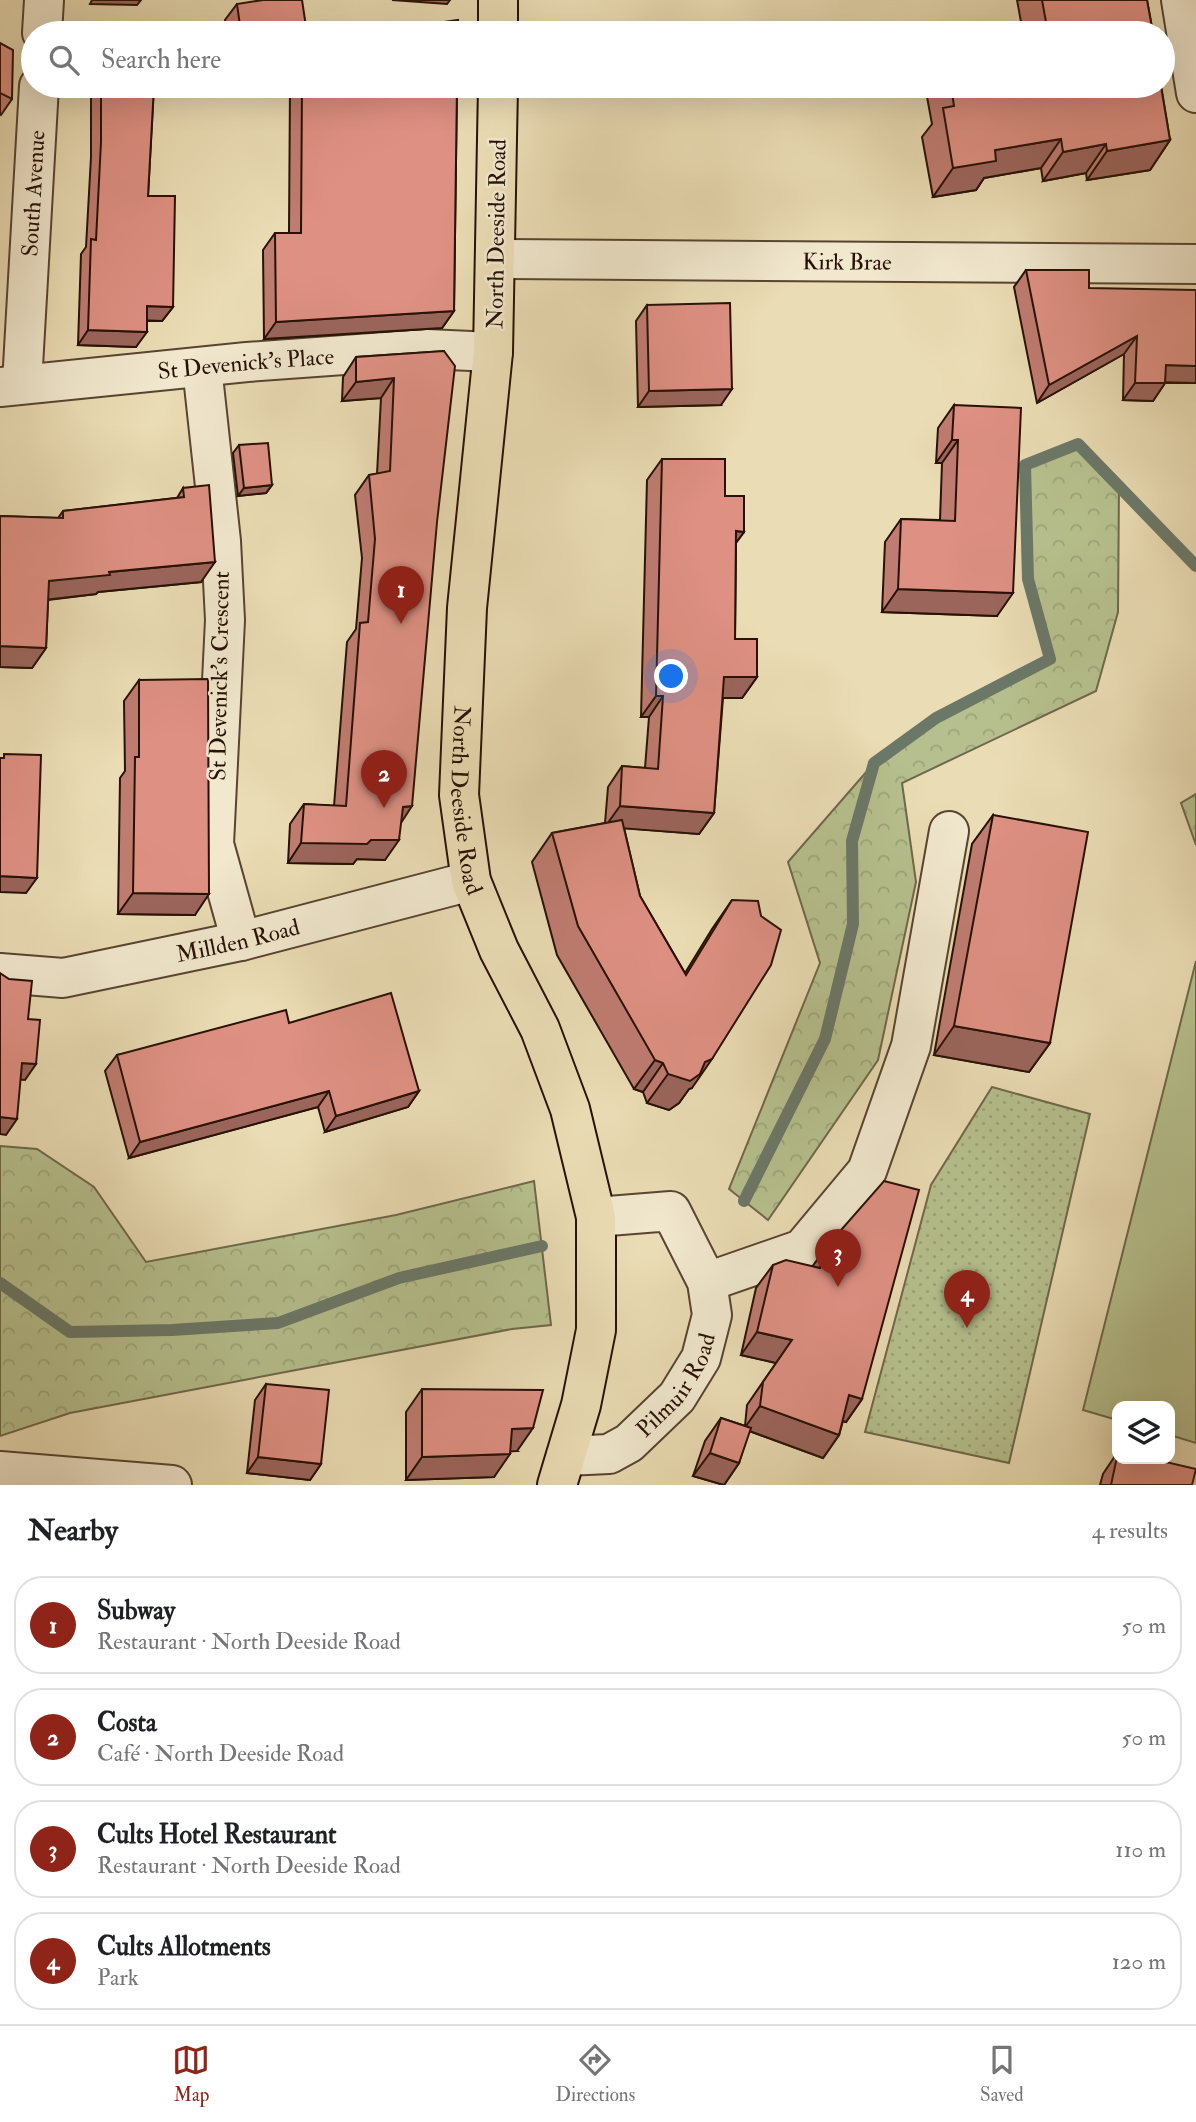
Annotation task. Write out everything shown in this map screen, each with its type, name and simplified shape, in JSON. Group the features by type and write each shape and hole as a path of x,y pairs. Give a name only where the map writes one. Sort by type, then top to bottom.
{"main road":[{"path":"498,0 498,21"},
{"name":"North Deeside Road","path":"498,98 497,259 493,352 467,608 459,795 471,881 499,950 540,1029 553,1063 570,1109 596,1217 596,1331 562,1471"}],"street":[{"path":"43,21 44,0"},
{"path":"1181,0 1196,93"},
{"name":"South Avenue","path":"11,386 38,98"},
{"name":"Kirk Brae","path":"497,259 1196,264"},
{"name":"St Devenick's Place","path":"11,386 428,349 493,352"},
{"name":"St Devenick's Crescent","path":"202,367 221,541 225,620 214,844 241,941"},
{"path":"707,1282 802,1249 867,1171 911,1046 949,831"},
{"name":"Millden Road","path":"0,973 64,978 241,941 471,881"},
{"name":"Pilmuir Road","path":"562,1471 609,1454 629,1443 677,1397 701,1358 712,1315 707,1282 671,1211 596,1217"},
{"path":"0,1471 172,1485"}],"green space":[{"path":"1078,444 1119,483 1118,612 1096,691 902,783 916,882 878,1060 768,1220 729,1189 820,963 788,862 874,763 936,718 1049,659 1028,579 1025,465"},
{"path":"1196,794 1196,845 1181,803"},
{"path":"1196,961 1196,1443 1175,1437 1175,1401 1112,1401 1112,1419 1083,1410"},
{"path":"992,1087 1090,1114 1009,1463 865,1432 931,1185"},
{"path":"0,1146 37,1149 94,1187 146,1262 396,1215 534,1181 551,1325 512,1329 70,1413 0,1436"}],"building":[{"path":"263,0 302,0 305,21 239,21 237,4"},
{"path":"1042,0 1147,0 1151,21 1046,21"},
{"path":"0,43 13,50 12,99 0,93"},
{"path":"101,98 153,98 148,196 175,196 173,307 147,306 147,332 88,330 91,239 96,240"},
{"path":"302,98 457,98 454,311 276,322 275,233 301,233"},
{"path":"953,98 1163,98 1170,140 1107,151 1106,144 1063,152 1061,139 995,150 996,161 953,168 943,108 954,106"},
{"path":"1026,270 1089,270 1089,288 1196,290 1196,366 1166,365 1165,383 1135,383 1137,336 1049,385"},
{"path":"730,303 732,389 649,391 647,305"},
{"path":"444,351 455,366 437,522 412,806 403,807 399,840 371,840 367,844 301,843 304,804 346,806 360,623 368,622 375,539 369,475 390,471 394,378 356,382 356,357"},
{"path":"954,405 1021,408 1013,593 898,589 901,519 955,521 958,440 952,440"},
{"path":"268,443 272,485 244,488 239,445"},
{"path":"662,459 725,459 725,496 744,496 744,532 736,531 735,639 757,639 757,677 724,677 714,813 620,806 622,766 658,769 663,696 656,696"},
{"path":"209,485 215,562 109,572 110,575 49,581 46,648 0,646 0,516 63,518 63,511 184,497 183,488"},
{"path":"208,679 209,894 133,893 135,757 139,757 139,680"},
{"path":"4,754 41,755 37,878 0,876 0,758 4,758"},
{"path":"993,815 1088,832 1050,1043 954,1026"},
{"path":"622,820 640,896 686,975 732,900 758,901 761,916 781,930 771,965 712,1059 705,1062 700,1074 690,1081 668,1074 663,1063 655,1060 578,926 552,833"},
{"path":"0,973 9,979 32,981 28,1019 40,1020 36,1064 22,1063 17,1119 0,1117"},
{"path":"391,993 419,1091 336,1116 329,1091 140,1142 117,1055 286,1010 289,1023"},
{"path":"884,1181 919,1190 862,1399 849,1395 839,1435 760,1406 763,1382 792,1340 757,1332 773,1265 786,1260 820,1268 827,1246"},
{"path":"266,1384 329,1390 321,1464 258,1457"},
{"path":"422,1389 543,1390 533,1428 512,1429 510,1454 422,1457"},
{"path":"721,1418 751,1428 739,1463 710,1453"},
{"path":"1116,1464 1174,1464 1196,1469 1192,1485 1111,1485"}],"waterway":[{"path":"744,1201 825,1039 853,924 852,841 874,763 936,718 1050,659 1028,579 1025,465 1078,444 1196,566"},
{"path":"0,1283 70,1332 172,1330 278,1323 399,1278 542,1246"}],"place":[{"name":"Subway","path":"401,624"},
{"name":"Costa","path":"384,808"},
{"name":"Cults Hotel Restaurant","path":"838,1287"},
{"name":"Cults Allotments","path":"967,1328"}]}
